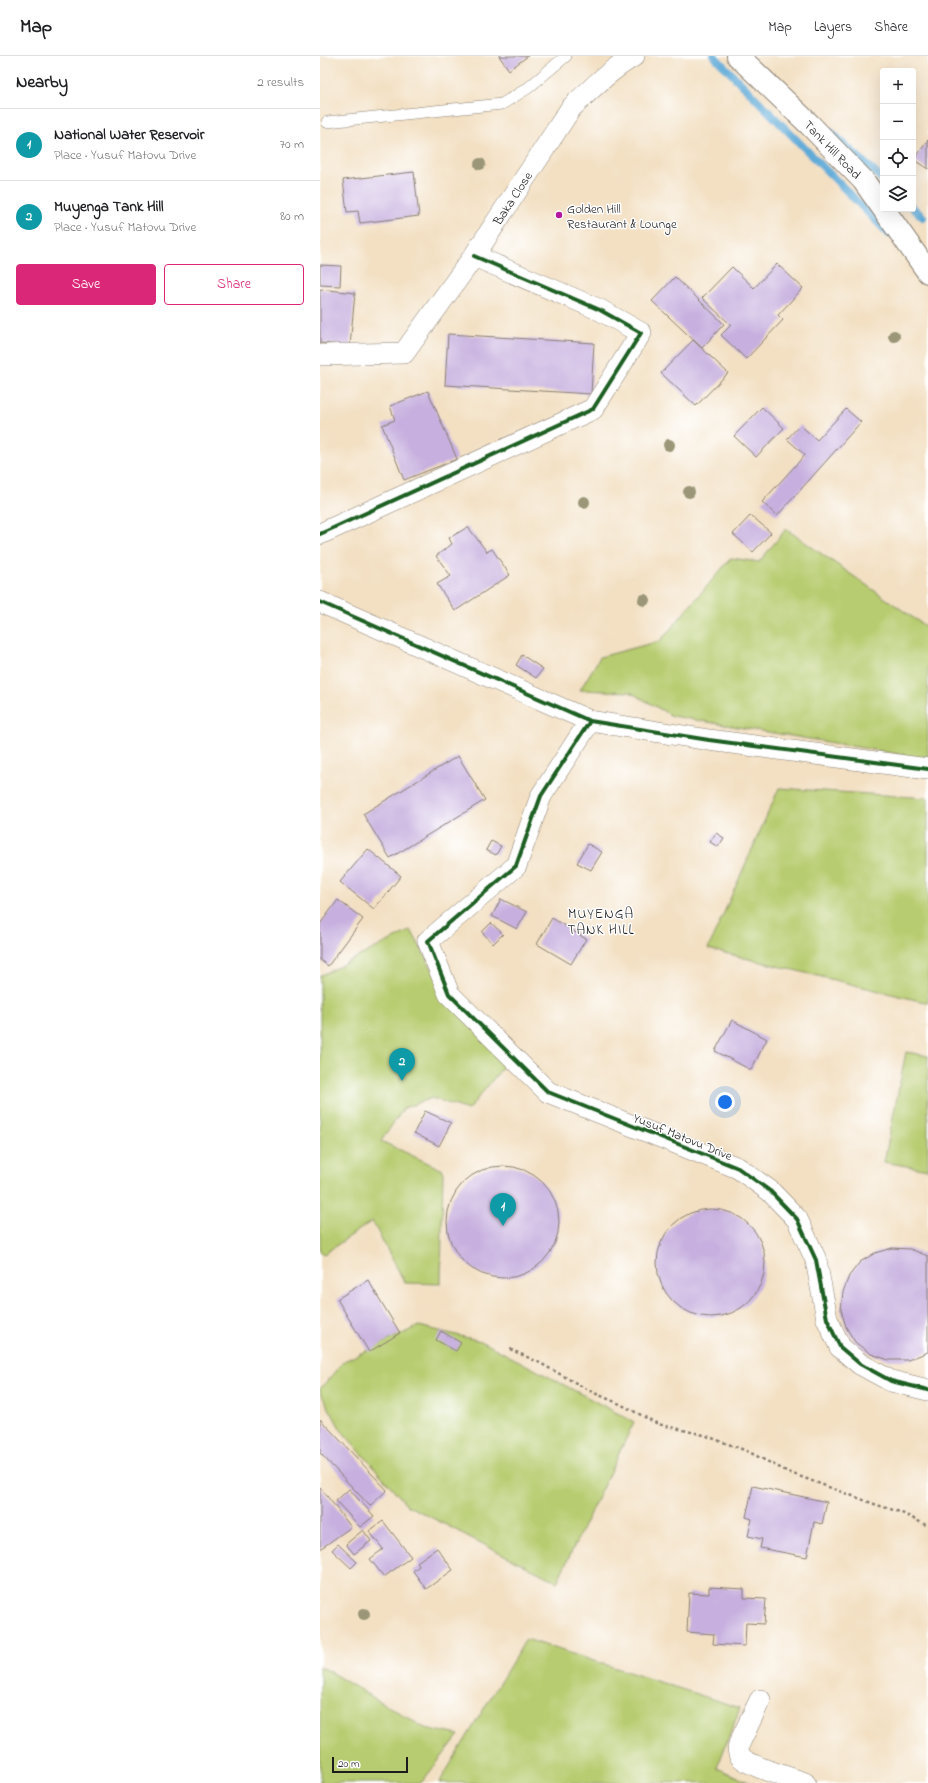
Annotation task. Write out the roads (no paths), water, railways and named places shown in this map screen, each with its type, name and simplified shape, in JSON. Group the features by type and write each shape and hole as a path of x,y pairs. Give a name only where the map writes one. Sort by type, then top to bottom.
{"street":[{"name":"Baka Close","path":"320,355 404,353 474,256 571,108 592,87 617,66 634,56"},
{"name":"Tank Hill Road","path":"738,56 810,125 862,180 928,272"},
{"path":"320,534 593,409 641,333 600,310 474,256"},
{"path":"320,602 590,721 709,740 928,769"},
{"name":"Yusuf Matovu Drive","path":"590,721 541,796 516,866 428,941 449,994 548,1092 738,1168 770,1191 797,1219 816,1260 827,1319 840,1346 860,1364 891,1381 928,1390"},
{"path":"760,1700 739,1744 738,1750 740,1756 750,1763 805,1783"}],"lane":[{"path":"327,122 502,104 528,88 566,56"}],"waterway":[{"path":"714,56 889,234"},
{"path":"831,132 880,177"},
{"path":"916,211 923,217"}],"place":[{"name":"Golden Hill Restaurant & Lounge","path":"559,215"},
{"name":"Muyenga Tank Hill","path":"402,1081"},
{"name":"National Water Reservoir","path":"503,1226"}],"district":[{"name":"MUYENGA TANK HILL","path":"601,922"}]}
